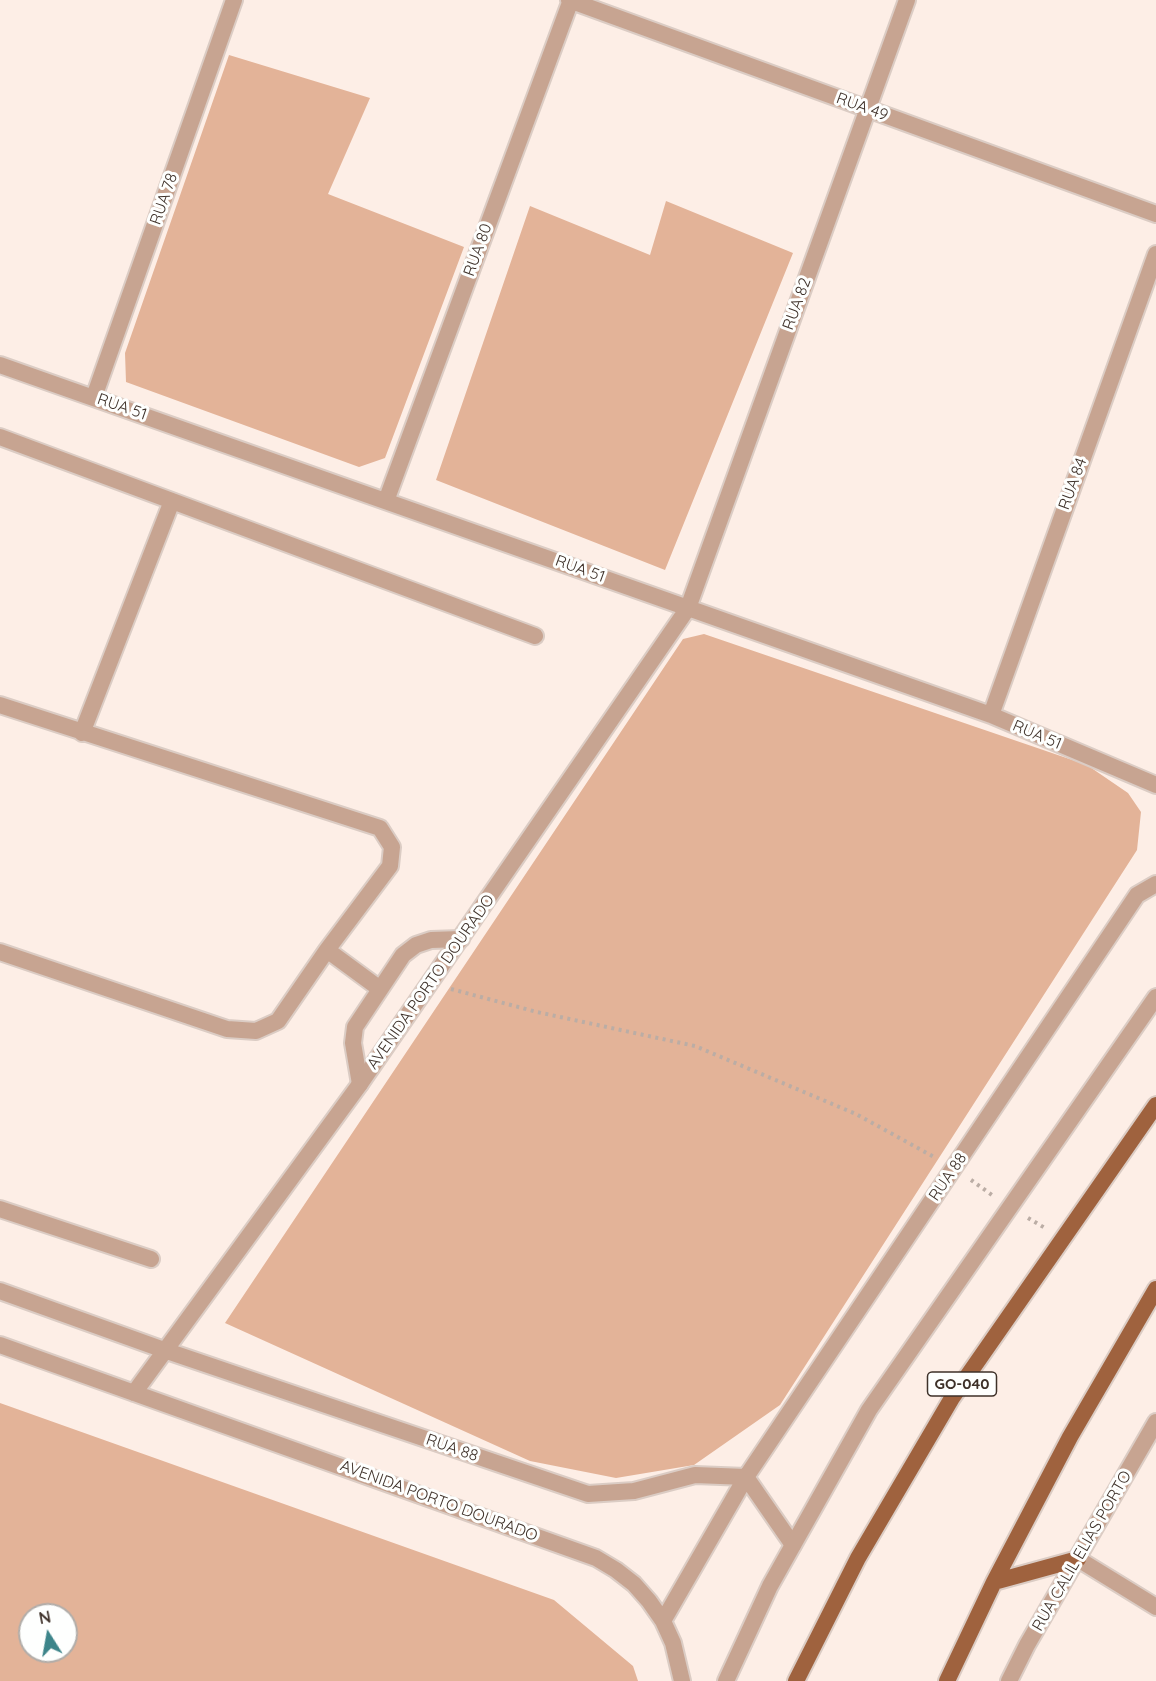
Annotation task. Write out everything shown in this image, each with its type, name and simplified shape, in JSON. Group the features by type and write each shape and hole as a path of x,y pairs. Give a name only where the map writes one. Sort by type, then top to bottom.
{"main road":[{"name":"GO-040","path":"796,1681 858,1558 952,1398 1156,1106"},
{"path":"947,1681 994,1582 1070,1437 1156,1289"},
{"path":"994,1582 1078,1559"}],"street":[{"name":"RUA 78","path":"94,397 234,0"},
{"name":"RUA 49","path":"570,0 1156,214"},
{"name":"RUA 80","path":"386,501 570,0"},
{"name":"RUA 82","path":"688,608 907,0"},
{"name":"RUA 84","path":"991,715 1156,254"},
{"name":"RUA 51","path":"0,365 991,715 1156,784"},
{"path":"0,437 536,636"},
{"path":"82,733 172,501"},
{"name":"AVENIDA PORTO DOURADO","path":"134,1393 360,1084 688,608"},
{"path":"0,705 380,828 392,847 390,866 327,950 278,1021 256,1031 227,1029 0,952"},
{"name":"RUA 88","path":"663,1621 746,1477 1137,895 1156,884"},
{"path":"360,1084 353,1043 355,1027 380,989 404,955 416,945 431,940 460,939"},
{"path":"327,950 380,989"},
{"path":"726,1681 770,1586 869,1410 1156,997"},
{"path":"0,1209 151,1259"},
{"path":"0,1292 164,1350"},
{"name":"AVENIDA PORTO DOURADO","path":"0,1345 596,1558 634,1584 663,1621 674,1643 682,1681"},
{"name":"RUA 88","path":"164,1350 588,1494 634,1491 695,1475 746,1477"},
{"name":"RUA CALIL ELIAS PORTO","path":"1009,1681 1027,1645 1156,1422"},
{"path":"746,1477 793,1545"},
{"path":"1078,1559 1156,1607"}],"path":[{"path":"430,984 537,1012 695,1046 856,1114 954,1167 1010,1208 1063,1238"}],"shaded area":[{"path":"229,55 370,98 328,194 464,247 385,458 359,467 126,382 125,353"},
{"path":"666,201 793,253 665,570 436,480 530,206 650,255"},
{"path":"704,634 1087,765 1128,793 1141,812 1137,850 780,1405 694,1465 616,1478 530,1461 225,1323 683,639"},
{"path":"0,1403 554,1600 633,1666 638,1681 0,1681"}]}
